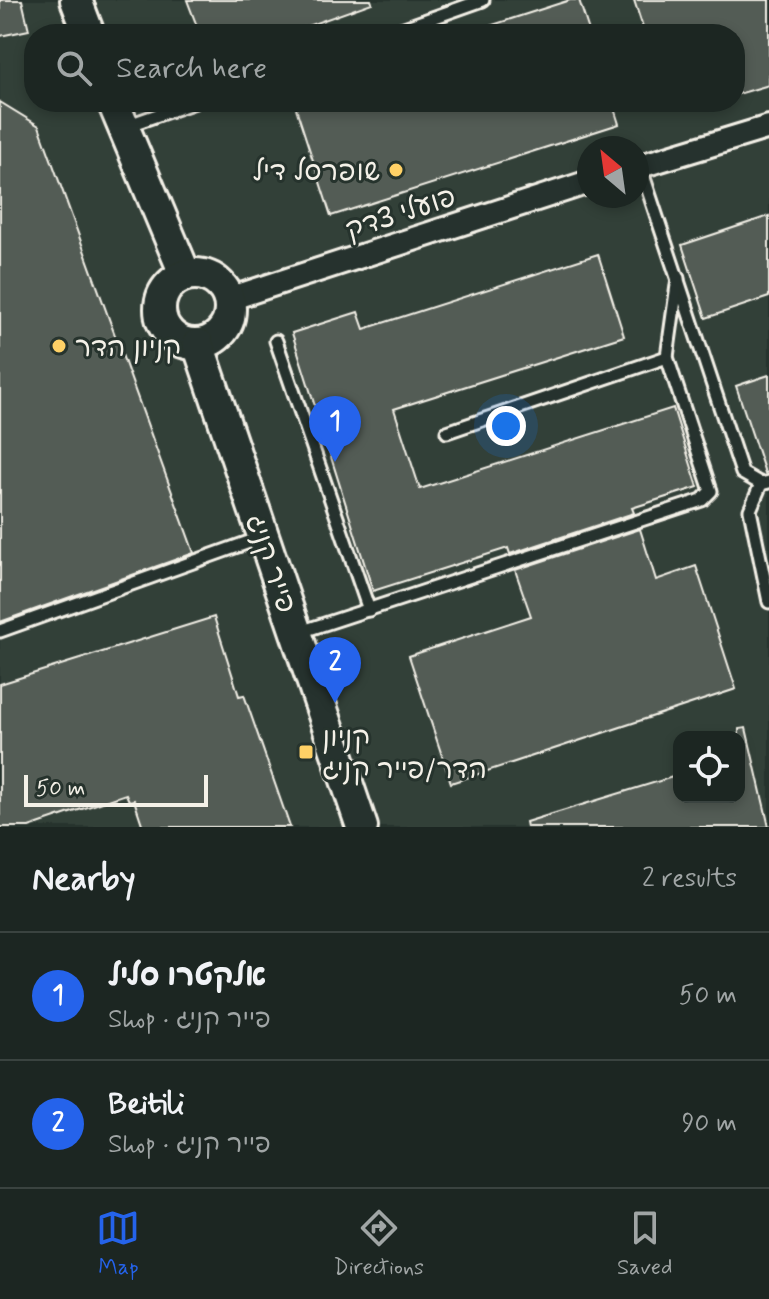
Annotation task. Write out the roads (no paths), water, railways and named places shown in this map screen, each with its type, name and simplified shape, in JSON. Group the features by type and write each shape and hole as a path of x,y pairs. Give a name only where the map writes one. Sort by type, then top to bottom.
{"street":[{"path":"76,0 85,24"},
{"path":"117,115 185,274"},
{"path":"649,163 769,127"},
{"name":"פועלי צדק","path":"229,299 577,186"},
{"path":"185,274 210,276 224,287 229,299 228,323 210,341 198,344 174,338 161,320 162,295 174,279 185,274"},
{"name":"פייר קניג","path":"198,344 362,827"}],"lane":[{"path":"415,24 483,0"},
{"path":"649,197 742,473 765,483 750,510 769,602"},
{"path":"296,634 702,500 711,491 667,357 678,278"},
{"path":"276,341 369,610"},
{"path":"447,432 667,357"},
{"path":"0,631 264,537"}],"place":[{"name":"שופרסל דיל","path":"396,170"},
{"name":"קניון הדר","path":"59,346"},
{"name":"אלקטרו סליל","path":"335,462"},
{"name":"Beitili","path":"335,703"},
{"name":"קניון הדר/פייר קניג","path":"306,752"}]}
